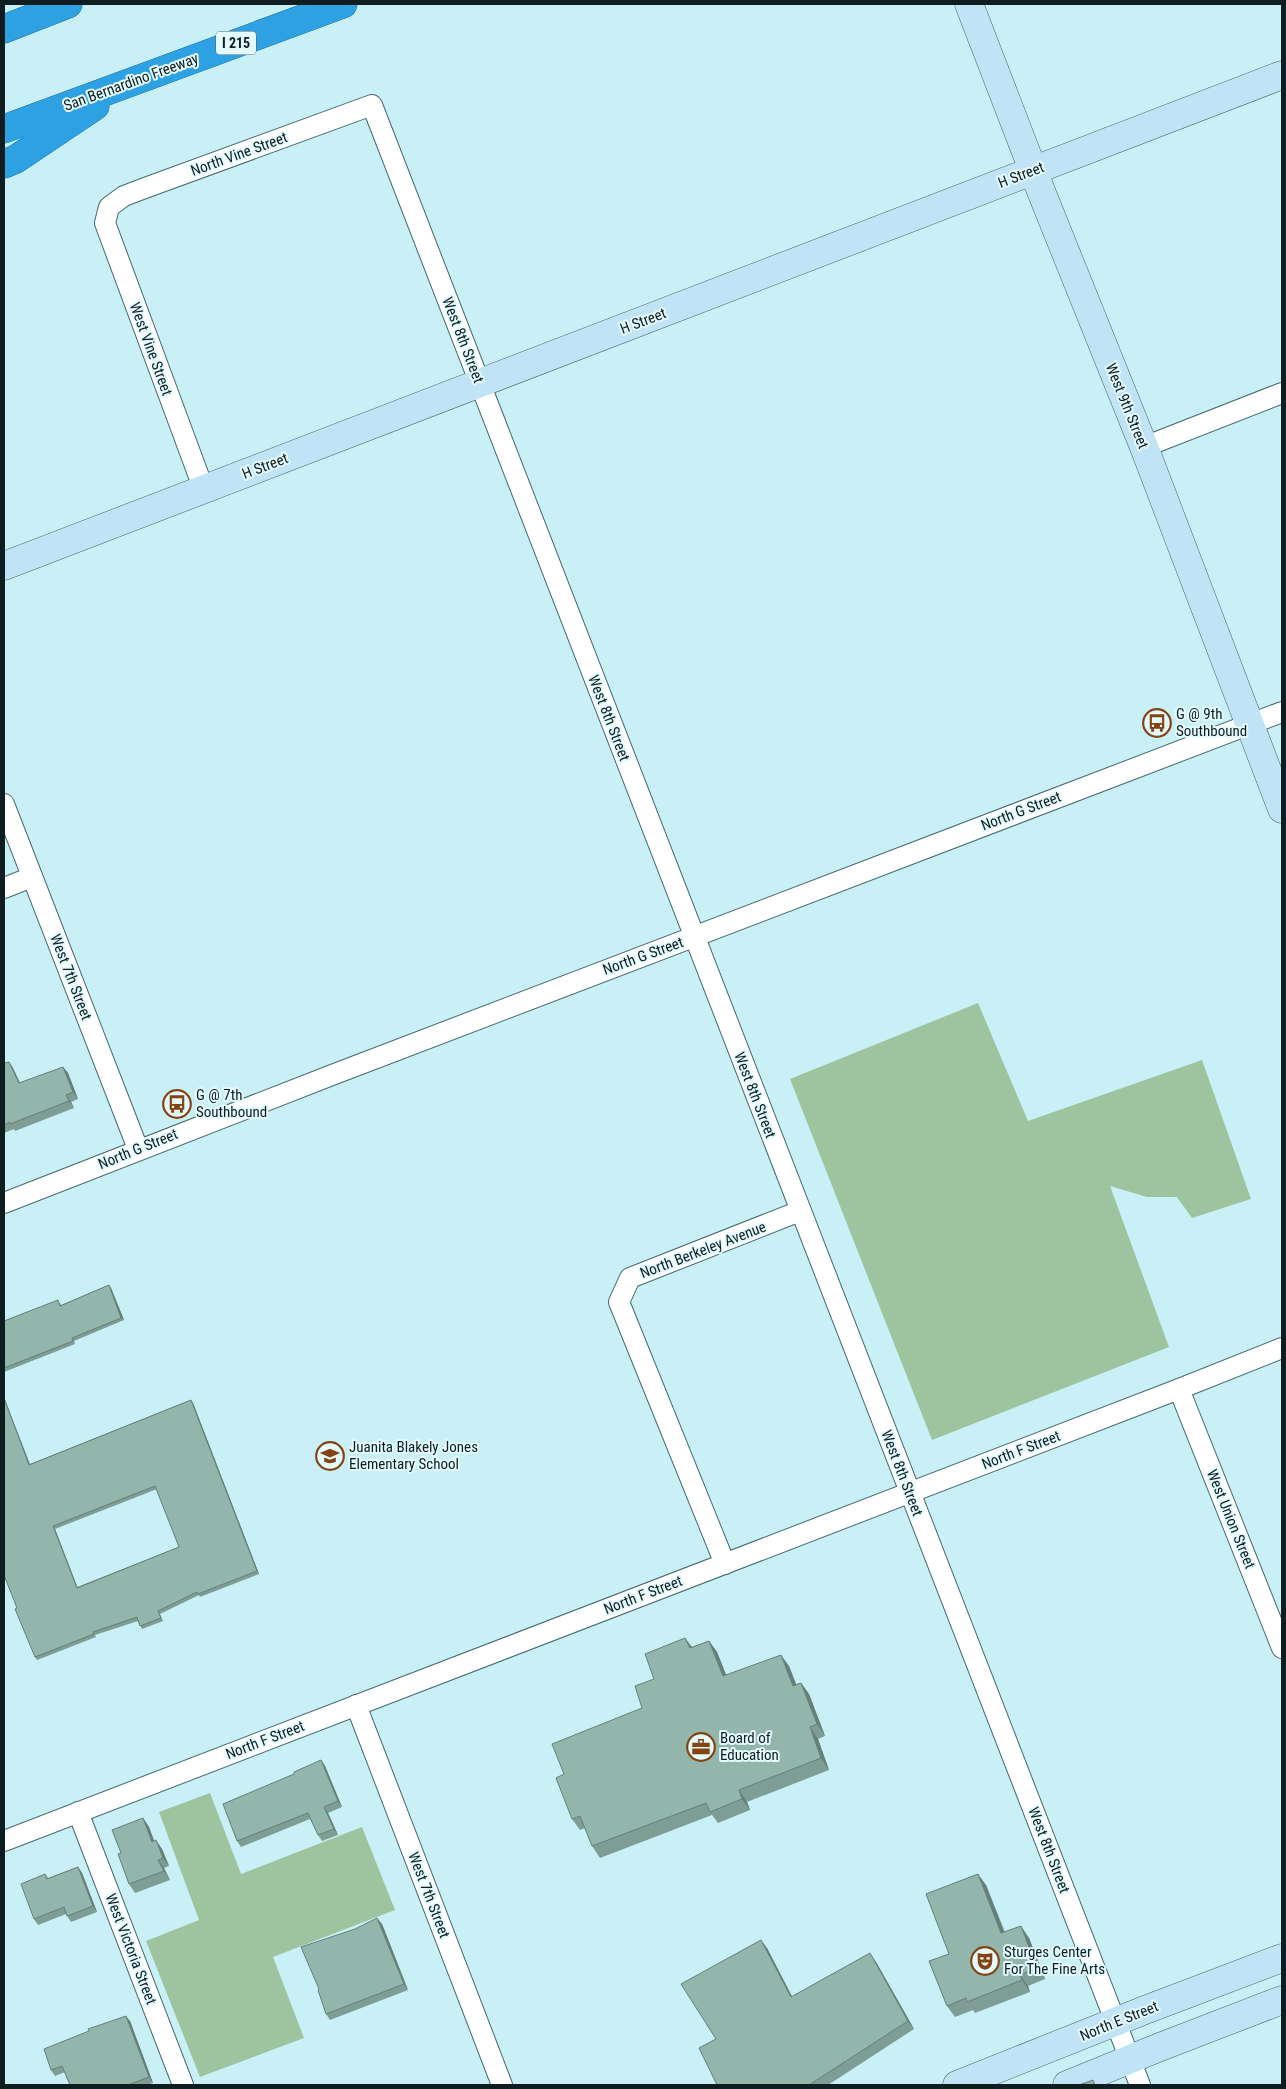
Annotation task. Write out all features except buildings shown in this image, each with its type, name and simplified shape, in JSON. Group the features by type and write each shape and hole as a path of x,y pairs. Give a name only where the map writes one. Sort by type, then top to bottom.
{"highway":[{"path":"4,29 68,4"},
{"name":"San Bernardino Freeway","path":"4,128 343,4"},
{"path":"4,164 16,159 129,83"}],"street":[{"name":"West 9th Street","path":"969,4 1033,171 1144,447 1282,809"},
{"name":"H Street","path":"4,566 1282,75"},
{"name":"North Vine Street","path":"109,207 124,196 372,105"},
{"name":"West 8th Street","path":"372,105 1140,2085"},
{"name":"West Vine Street","path":"109,207 104,223 204,490"},
{"path":"1144,447 1282,393"},
{"name":"North G Street","path":"4,1203 138,1149 1282,712"},
{"name":"West 7th Street","path":"4,804 138,1149"},
{"path":"4,888 32,877"},
{"name":"North Berkeley Avenue","path":"725,1564 619,1302 630,1278 800,1211"},
{"name":"North F Street","path":"4,1841 1179,1390 1282,1348"},
{"name":"West Union Street","path":"1179,1390 1282,1648"},
{"name":"West 7th Street","path":"356,1705 502,2085"},
{"name":"West Victoria Street","path":"78,1812 183,2085"},
{"name":"North E Street","path":"957,2085 1282,1958"},
{"path":"1066,2085 1282,2000"}],"green space":[{"path":"978,1003 1028,1121 1202,1060 1251,1199 1192,1218 1177,1197 1147,1197 1110,1186 1169,1347 932,1440 790,1079"},
{"path":"210,1793 241,1874 362,1827 395,1910 273,1957 304,2038 200,2077 146,1941 199,1920 159,1812"}],"place":[{"name":"G @ 9th Southbound","path":"1157,723"},
{"name":"G @ 7th Southbound","path":"177,1104"},
{"name":"Juanita Blakely Jones Elementary School","path":"330,1456"},
{"name":"Board of Education","path":"701,1747"},
{"name":"Sturges Center For The Fine Arts","path":"985,1961"}]}
